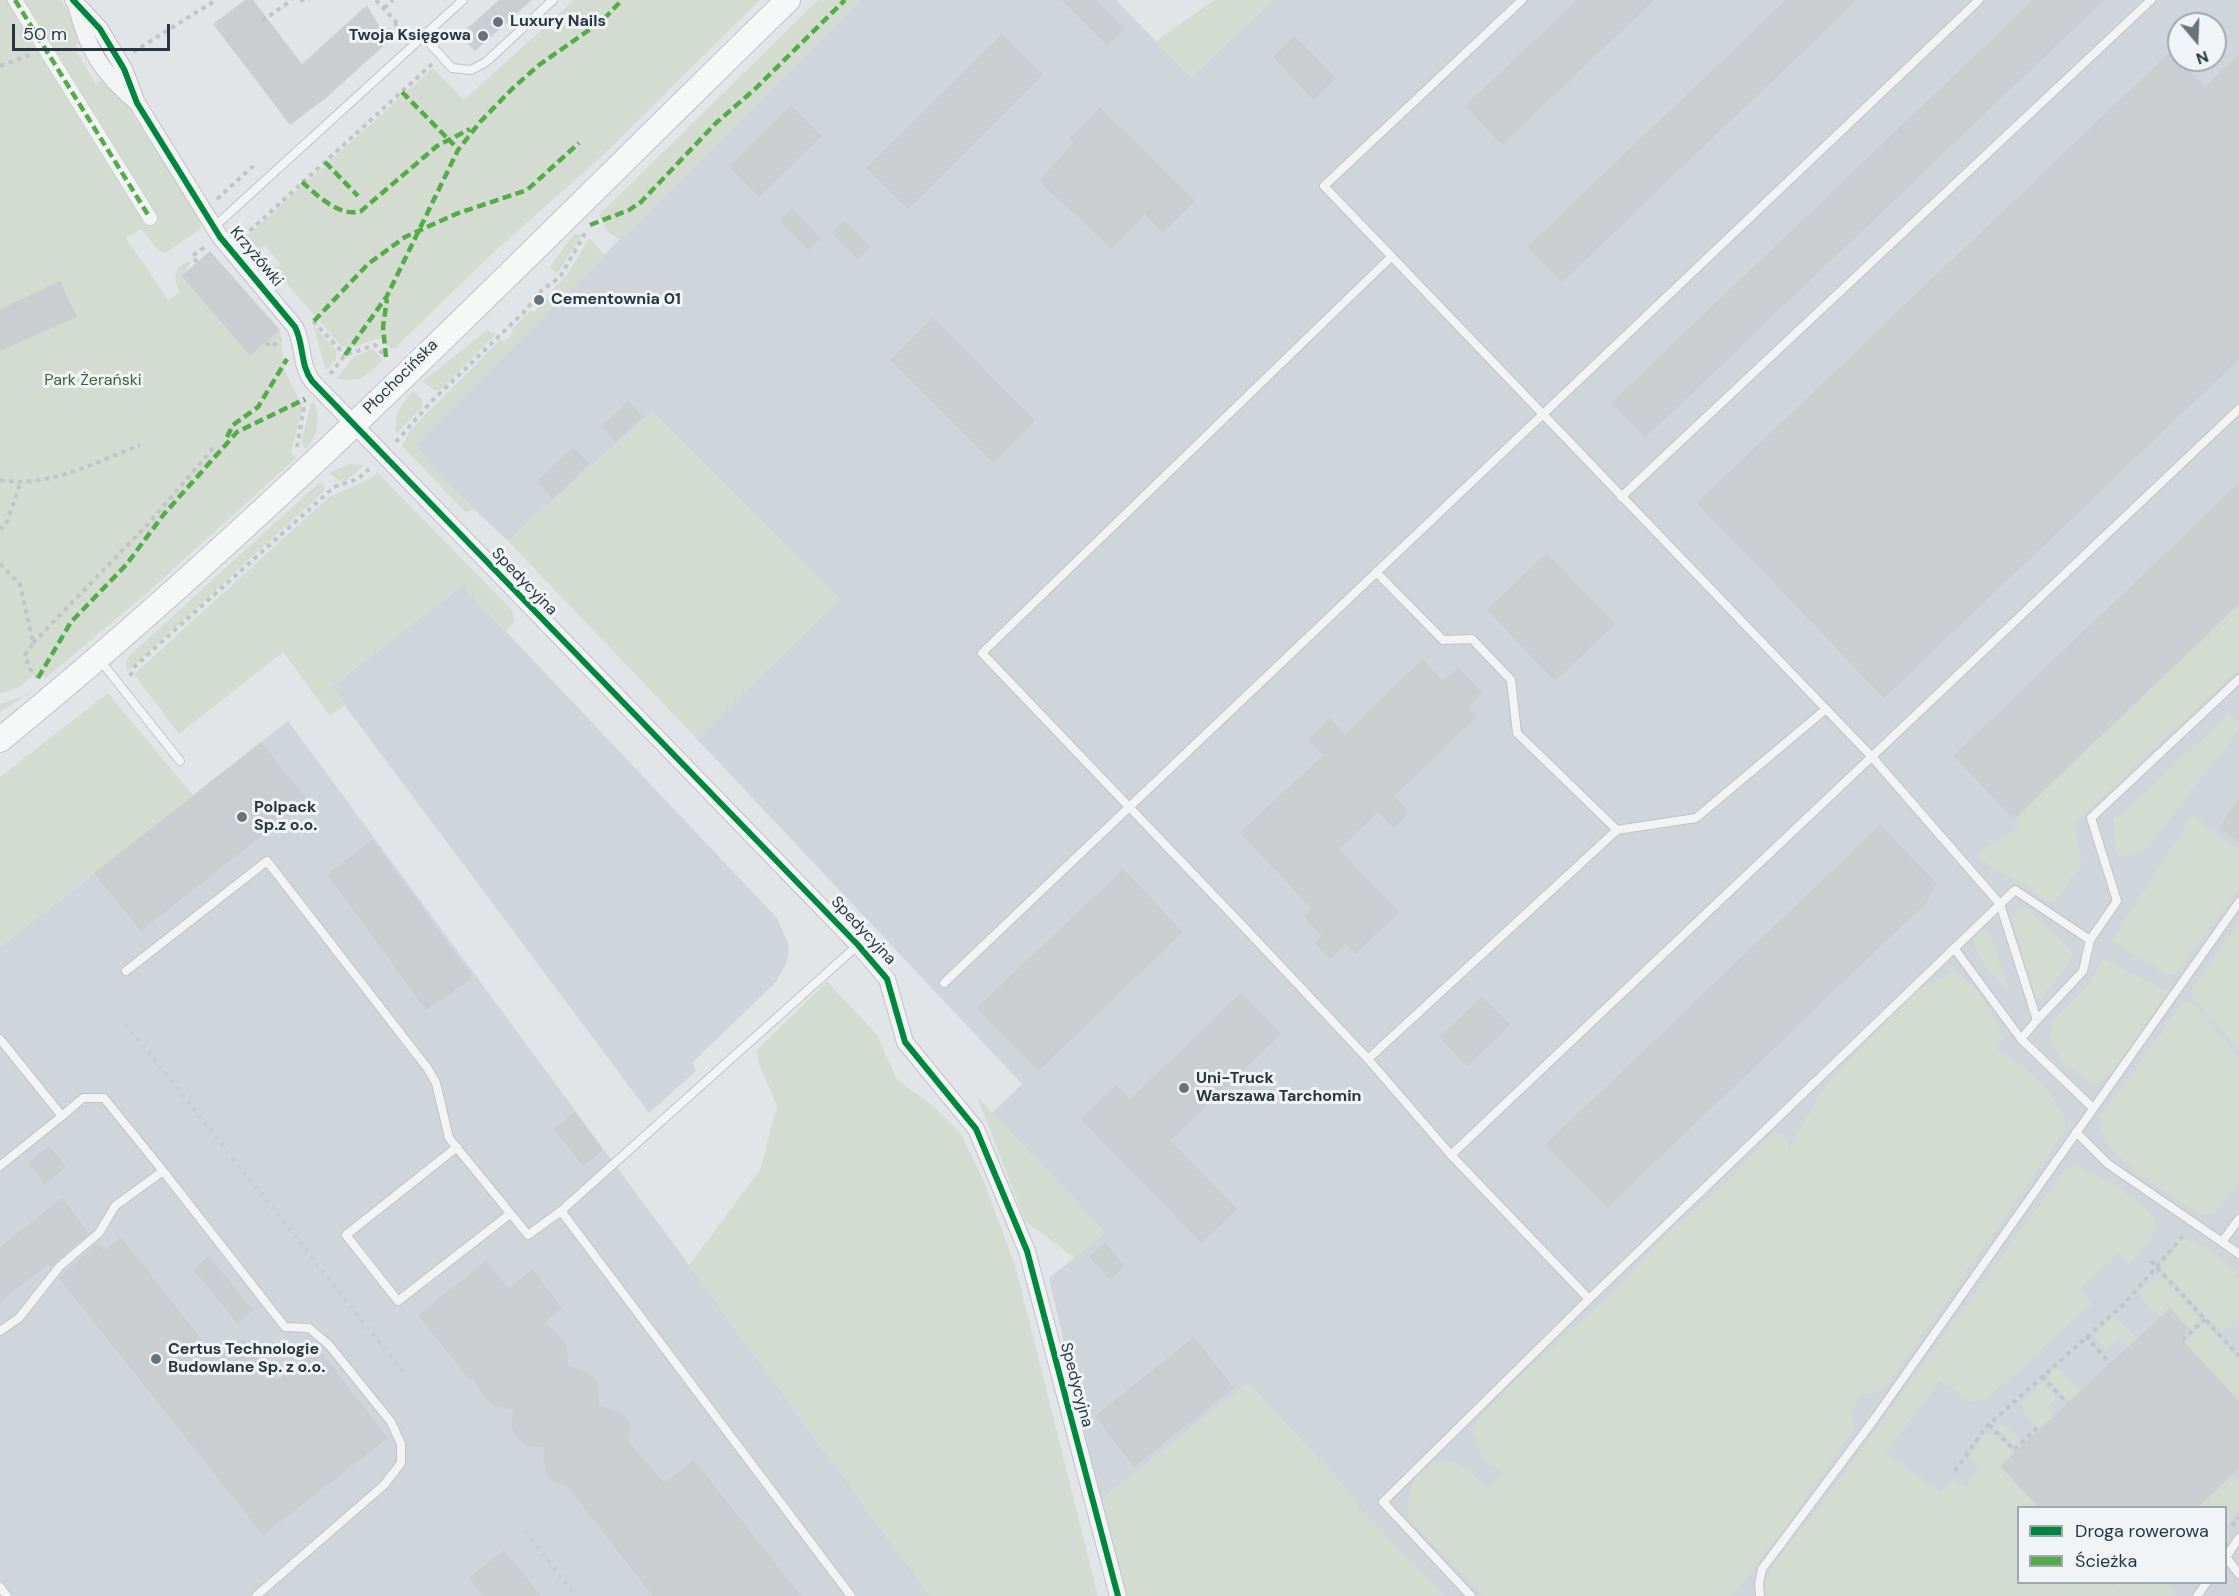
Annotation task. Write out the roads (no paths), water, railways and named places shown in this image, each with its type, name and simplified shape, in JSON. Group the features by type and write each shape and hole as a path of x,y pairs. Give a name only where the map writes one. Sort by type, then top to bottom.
{"main road":[{"name":"Płochocińska","path":"0,740 99,659 352,425 788,0"}],"street":[{"path":"15,0 150,218"},
{"name":"Krzyżówki","path":"75,3 85,38 109,78 138,103 214,227 287,315 301,338 303,361 309,377 352,425"},
{"name":"Spedycyjna","path":"352,425 858,945 887,979 905,1042 976,1129 1027,1251 1118,1596"}],"lane":[{"path":"214,227 463,0"},
{"path":"423,36 452,68 461,71 480,66 553,0"},
{"path":"1522,0 1324,186 1872,757 2000,904 2037,1020"},
{"path":"944,983 1979,0"},
{"path":"1622,496 2151,0"},
{"path":"1392,257 982,653 1130,806 1368,1059 1451,1155 1589,1299"},
{"path":"1451,1155 2239,409"},
{"path":"1376,572 1443,640 1472,639 1512,680 1517,734 1617,830"},
{"path":"99,659 180,761"},
{"path":"2021,1039 2083,971 2090,940 2117,901 2091,818 2239,679"},
{"path":"1368,1059 1617,830 1696,818 1826,709"},
{"path":"126,971 267,861 428,1069 436,1083 449,1138 528,1235 561,1211 858,945"},
{"path":"1471,1596 1383,1502 1589,1299 2015,890 2090,940"},
{"path":"1760,1596 1759,1584 1762,1569 1875,1418 2092,1107 2239,902"},
{"path":"1954,948 2021,1039 2092,1107"},
{"path":"0,1040 62,1116"},
{"path":"0,1166 83,1098 104,1098 164,1171 285,1327 309,1328 329,1345 391,1422 401,1444 401,1463 384,1485 256,1596"},
{"path":"2076,1132 2108,1164 2239,1254"},
{"path":"457,1147 346,1235 398,1301 510,1214"},
{"path":"0,1331 20,1318 60,1266 99,1233 116,1206 164,1171"},
{"path":"561,1211 851,1596"},
{"path":"2222,1242 2239,1220"},
{"path":"2227,1556 2239,1538"},
{"path":"2227,1558 2239,1574"},
{"path":"0,1587 7,1596"}],"railway":[{"path":"126,1024 403,1372"},
{"path":"526,1532 576,1596"}],"place":[{"name":"Luxury Nails","path":"498,22"},
{"name":"Twoja Księgowa","path":"483,36"},
{"name":"Cementownia 01","path":"539,300"},
{"name":"Polpack Sp.z o.o.","path":"242,817"},
{"name":"Uni-Truck Warszawa Tarchomin","path":"1184,1088"},
{"name":"Certus Technologie Budowlane Sp. z o.o.","path":"156,1359"}],"park label":[{"name":"Park Żerański","path":"93,381"}]}
